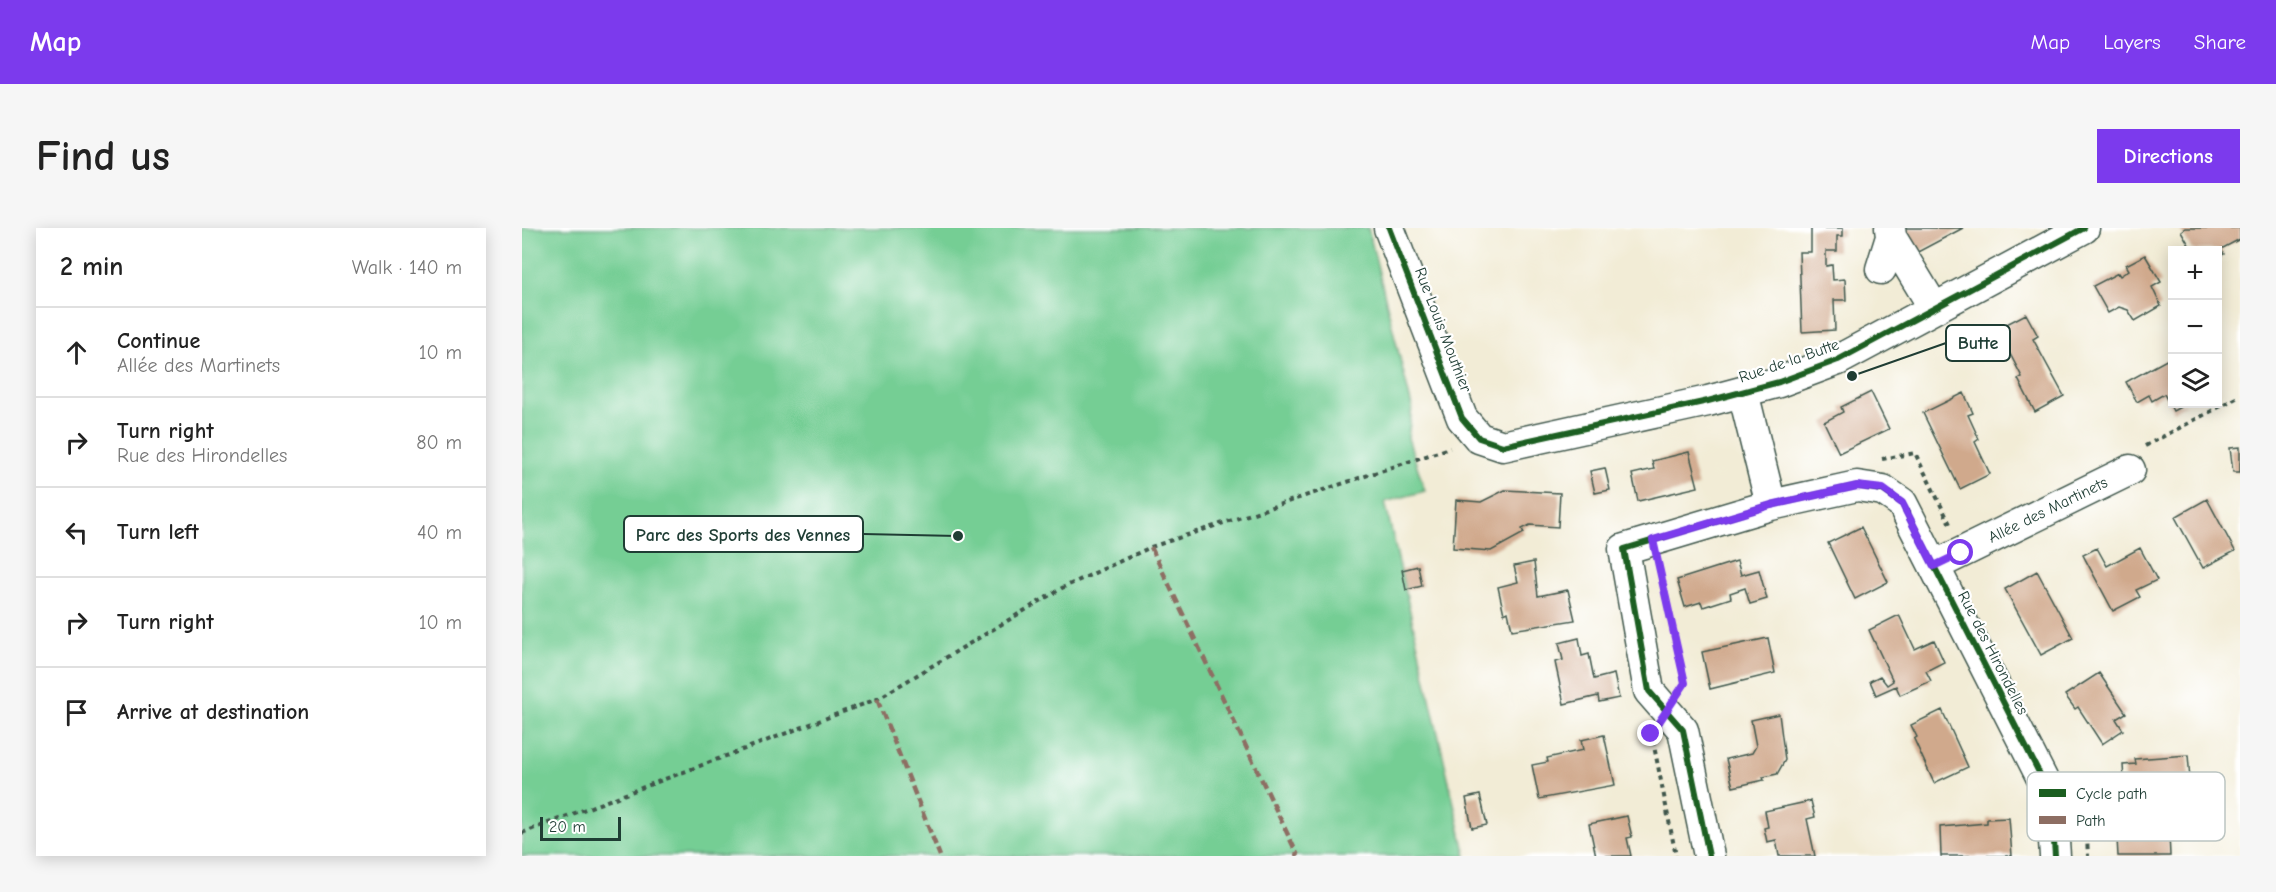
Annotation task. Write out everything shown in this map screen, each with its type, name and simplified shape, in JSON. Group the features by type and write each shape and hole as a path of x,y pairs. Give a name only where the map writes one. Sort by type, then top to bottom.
{"street":[{"name":"Rue Louis Mouthier","path":"1389,228 1462,417 1479,438"},
{"name":"Rue de la Butte","path":"1479,438 1503,447 1779,382 1838,360 2084,228"},
{"path":"1890,233 1934,308"},
{"path":"1881,270 1890,233"},
{"path":"1743,392 1771,505"},
{"name":"Allée des Martinets","path":"1934,566 2130,470"},
{"name":"Rue des Hirondelles","path":"1709,856 1683,730 1649,691 1624,549 1771,505 1857,486 1883,489 1902,503 2039,772"},
{"name":"Rue des Hirondelles","path":"2054,841 2055,856"}],"path":[{"path":"522,833 877,699 1062,588 1151,548 1479,438"},
{"path":"1653,540 1685,683 1651,734 1676,856"}],"green space":[{"path":"522,228 1368,228 1412,407 1408,438 1425,491 1385,502 1466,856 522,856"}],"building":[{"path":"1811,228 1843,228 1843,236 1837,236 1837,251 1826,251 1826,266 1832,265 1833,280 1845,279 1846,300 1834,300 1835,330 1802,332 1799,252 1811,252"},
{"path":"1903,228 1963,228 1916,253"},
{"path":"2185,228 2240,228 2240,239 2222,248 2222,246 2190,246 2181,231"},
{"path":"2145,255 2161,282 2152,287 2161,306 2135,321 2128,310 2119,307 2108,313 2093,286 2118,273 2120,276 2129,270 2126,265"},
{"path":"2026,314 2038,336 2033,339 2064,396 2035,412 2018,379 2022,377 1997,329"},
{"path":"2168,359 2168,402 2164,394 2152,401 2149,395 2137,402 2126,382"},
{"path":"1871,392 1889,429 1839,453 1824,422 1843,412 1841,407"},
{"path":"1964,393 1973,413 1968,415 1979,439 1975,442 1990,474 1960,489 1923,413"},
{"path":"2240,447 2240,472 2233,472 2230,448"},
{"path":"1689,452 1698,487 1638,501 1632,474 1654,469 1652,461"},
{"path":"1605,468 1610,490 1595,493 1590,471"},
{"path":"1505,490 1560,493 1558,527 1530,525 1522,529 1524,533 1491,551 1453,548 1456,500 1481,502"},
{"path":"2207,499 2235,551 2203,568 2175,517"},
{"path":"1861,527 1888,582 1855,599 1828,543"},
{"path":"2097,548 2107,566 2140,548 2157,580 2136,590 2140,597 2113,611 2083,555"},
{"path":"1737,561 1741,575 1759,570 1767,599 1750,604 1745,588 1730,593 1731,598 1703,607 1701,602 1685,607 1677,580"},
{"path":"1534,562 1538,596 1568,590 1575,620 1512,630 1508,612 1504,614 1498,587 1518,582 1514,566"},
{"path":"1418,566 1422,586 1406,590 1402,570"},
{"path":"2037,571 2073,638 2041,655 2005,589"},
{"path":"1899,615 1915,649 1934,640 1944,662 1926,671 1931,681 1900,695 1896,686 1876,695 1870,681 1880,676 1887,685 1893,681 1869,630"},
{"path":"1579,638 1582,656 1589,654 1594,679 1614,674 1619,698 1599,702 1598,696 1564,704 1555,662 1563,660 1559,643"},
{"path":"1768,638 1775,673 1710,689 1702,652"},
{"path":"2099,673 2126,713 2116,719 2123,730 2102,744 2078,707 2075,709 2065,695"},
{"path":"1942,710 1968,767 1934,783 1914,739 1917,737 1911,725"},
{"path":"1779,714 1785,760 1777,774 1763,777 1764,780 1733,787 1726,759 1752,753 1756,746 1751,720"},
{"path":"1604,735 1615,785 1539,799 1532,765 1548,762 1547,758 1583,750 1581,740"},
{"path":"2188,755 2189,772 2123,772 2123,765 2136,764 2135,759"},
{"path":"1480,795 1487,825 1472,828 1466,798"},
{"path":"1811,801 1815,817 1807,819 1815,856 1779,856 1776,840 1767,842 1764,828 1768,827 1765,811"},
{"path":"1627,816 1632,837 1627,838 1631,856 1596,856 1589,824"},
{"path":"2009,818 2012,856 1941,856 1940,827 1987,823 1987,819"},
{"path":"2117,841 2169,841 2170,856 2118,856"}],"marked path":[{"path":"1151,547 1298,856"},
{"path":"877,699 940,856"}],"cycle path":[{"path":"1389,228 1462,418 1479,438 1503,446 1708,401 1779,382 1838,360 2084,228"},
{"path":"1709,856 1683,730 1649,691 1624,549 1771,505 1857,486 1883,490 1902,503 2039,772"},
{"path":"2054,841 2055,856"}],"place":[{"name":"Butte","path":"1852,376"},
{"name":"Parc des Sports des Vennes","path":"958,536"}],"route":[{"path":"1651,734 1685,683 1653,540 1771,505 1857,486 1883,489 1902,503 1934,566 1961,553"}]}
